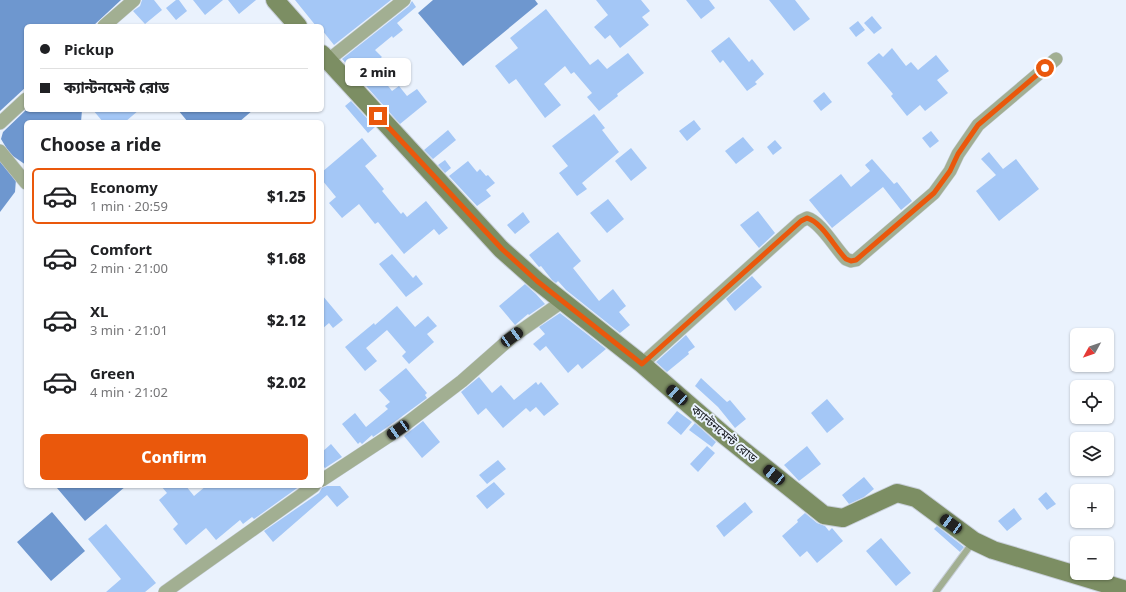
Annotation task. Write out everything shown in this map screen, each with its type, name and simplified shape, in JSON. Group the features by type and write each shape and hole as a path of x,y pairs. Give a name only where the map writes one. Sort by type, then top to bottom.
{"main road":[{"path":"275,0 296,24"},
{"name":"ক্যান্টনমেন্ট রোড","path":"325,58 502,249 537,281 642,364 724,435 824,515 843,518 897,493 916,498 974,541 993,550 1126,590"}],"street":[{"path":"106,24 134,0"},
{"path":"325,58 404,0"},
{"path":"642,364 801,221 807,218 818,225 846,259 851,261 856,260 934,193 950,171 958,154 978,125 1056,59"},
{"path":"0,123 24,101"},
{"path":"0,151 24,181"},
{"path":"324,479 398,430 462,381 512,337 563,301"},
{"path":"165,592 311,488"}],"lane":[{"path":"936,592 974,541"}],"water":[{"path":"0,0 121,0 95,24 24,24 24,89 0,111"},
{"path":"433,0 535,0 538,4 463,66 418,13"},
{"path":"24,112 82,112 81,120 24,120 24,164 10,154 1,139 3,132"},
{"path":"180,112 251,112 241,120 186,120"},
{"path":"0,158 16,179 15,192 0,212"},
{"path":"57,488 124,488 85,521"},
{"path":"52,512 85,551 51,581 17,542"}],"building":[{"path":"142,0 154,0 162,10 145,24 133,11 140,6"},
{"path":"176,0 179,0 187,11 176,20 166,8"},
{"path":"193,0 223,0 205,15"},
{"path":"228,0 256,0 239,14"},
{"path":"295,0 391,0 334,45 324,32 324,24 314,24"},
{"path":"596,0 641,0 650,11 642,17 649,25 620,48 610,35 605,39 594,27 608,15"},
{"path":"686,0 709,0 715,8 701,19"},
{"path":"769,0 795,0 810,19 794,31"},
{"path":"412,1 416,7 397,23 403,30 393,38 392,36 375,50 382,57 372,65 392,91 399,86 407,96 417,89 427,102 400,124 342,59 409,6"},
{"path":"546,9 590,65 598,59 607,69 628,53 644,73 617,94 618,96 599,111 587,97 592,93 574,72 571,74 565,66 544,84 561,105 545,118 516,79 509,84 495,66 518,48 510,38"},
{"path":"872,16 882,28 874,34 864,23"},
{"path":"858,21 865,30 856,37 849,28"},
{"path":"729,37 749,62 752,59 764,74 755,82 757,84 747,91 723,60 720,63 711,51"},
{"path":"892,48 906,66 911,62 918,70 936,55 949,71 937,80 948,93 925,111 920,105 907,116 891,96 893,94 867,63 879,53 883,57"},
{"path":"824,92 832,102 821,111 813,101"},
{"path":"351,101 375,127 368,133 345,106"},
{"path":"95,112 137,112 127,120 101,120"},
{"path":"594,114 605,128 602,130 619,152 582,183 587,189 577,196 559,173 568,166 552,146"},
{"path":"694,120 701,129 687,141 679,131"},
{"path":"448,130 456,140 433,159 424,150"},
{"path":"931,131 939,141 930,148 922,138"},
{"path":"743,137 754,150 736,164 725,151"},
{"path":"362,138 377,156 365,166 384,189 382,191 401,214 403,212 407,217 426,201 448,228 439,235 434,229 404,254 378,222 375,224 359,204 342,218 329,203 336,197 324,182 324,170"},
{"path":"775,140 782,148 773,155 767,147"},
{"path":"631,148 647,168 631,181 615,161"},
{"path":"989,152 1003,169 1016,159 1039,189 999,221 976,191 996,175 981,159"},
{"path":"872,159 894,184 897,182 912,201 901,210 883,187 832,228 809,200 841,174 851,187 870,171 865,165"},
{"path":"445,160 451,168 445,173 438,165"},
{"path":"468,161 477,172 480,169 495,183 486,190 491,196 477,206 449,176"},
{"path":"608,199 624,219 607,233 590,213"},
{"path":"758,211 775,233 759,248 740,225"},
{"path":"523,212 530,222 515,234 507,225"},
{"path":"558,232 581,261 573,268 599,301 613,289 626,306 619,312 630,325 620,333 566,290 558,281 556,283 552,280 541,266 539,267 529,255"},
{"path":"392,254 413,278 416,275 423,284 406,297 379,264"},
{"path":"752,276 762,287 735,311 726,299"},
{"path":"525,284 545,304 529,315 528,314 515,325 499,306"},
{"path":"324,297 343,320 333,328 329,323 324,327"},
{"path":"397,306 415,327 428,316 437,326 427,334 434,342 409,364 402,356 406,352 387,330 366,348 377,361 365,371 345,347 374,323 375,325"},
{"path":"560,313 606,349 582,369 578,364 568,373 546,346 540,351 533,344 545,334 539,327"},
{"path":"686,335 695,347 688,352 689,354 667,372 656,362"},
{"path":"406,368 427,393 425,395 427,398 373,437 372,435 362,444 360,442 358,444 342,424 355,413 366,427 388,409 385,406 390,402 379,390"},
{"path":"479,377 492,393 501,385 514,400 536,382 538,385 541,382 559,404 544,416 536,407 530,412 526,408 503,428 486,408 478,415 461,392"},
{"path":"701,378 727,402 730,400 746,419 735,428 718,407 695,386"},
{"path":"827,399 844,419 827,433 811,413"},
{"path":"677,411 692,422 681,435 667,423"},
{"path":"423,421 440,442 422,458 404,436"},
{"path":"695,423 716,442 712,447 689,430"},
{"path":"331,444 342,457 325,468 324,450"},
{"path":"707,446 715,453 698,472 690,464"},
{"path":"807,446 821,464 799,481 784,465"},
{"path":"498,460 506,469 487,484 479,475"},
{"path":"864,477 874,489 864,497 849,504 842,495"},
{"path":"494,482 505,494 487,509 476,496"},
{"path":"340,486 349,497 337,507 327,495 273,542 264,531 319,493 324,487"},
{"path":"163,488 188,488 194,496 204,488 297,488 254,519 252,517 243,524 240,520 216,540 206,528 186,545 173,529 178,524 159,500 167,493"},
{"path":"1046,492 1056,504 1047,510 1038,499"},
{"path":"745,502 753,512 724,537 716,526"},
{"path":"1014,508 1022,519 1007,531 998,521"},
{"path":"805,513 817,523 825,526 829,531 832,528 843,541 817,563 807,551 800,557 782,536 798,522 797,520"},
{"path":"106,524 156,583 145,592 106,592 121,579 88,539"},
{"path":"937,526 964,547 960,552 934,529"},
{"path":"881,538 911,573 896,586 866,551"}],"route":[{"path":"378,116 502,249 537,281 642,364 801,221 807,218 818,225 846,259 851,261 856,260 934,193 950,171 958,154 978,125 1045,68"}]}
